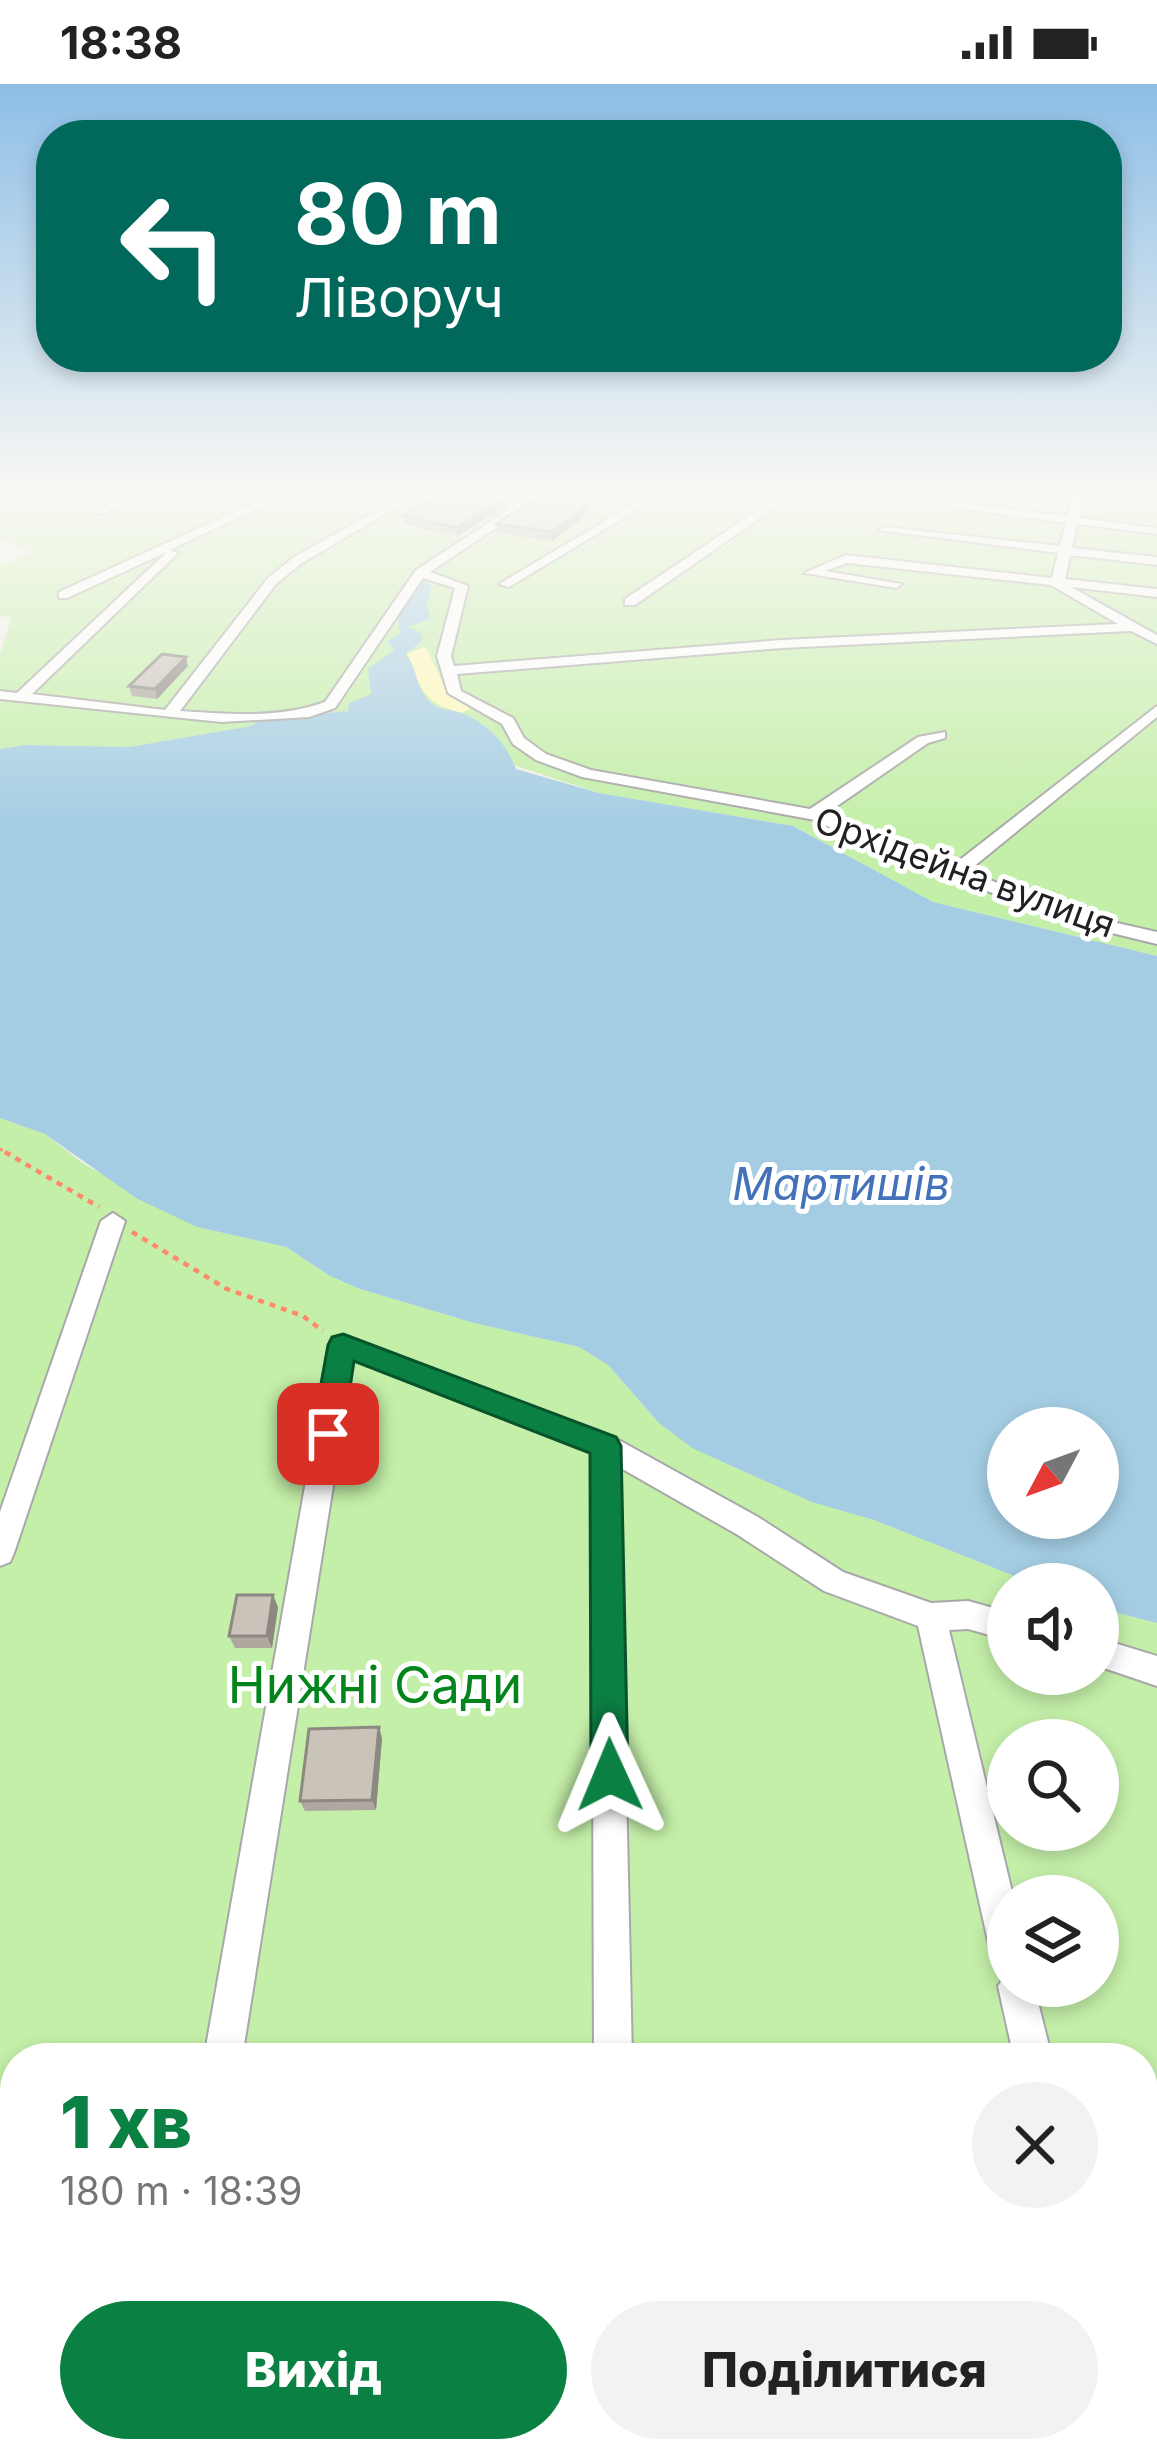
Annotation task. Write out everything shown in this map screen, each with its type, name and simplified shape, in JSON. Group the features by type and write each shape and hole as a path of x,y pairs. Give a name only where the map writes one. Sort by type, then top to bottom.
{"street":[{"path":"22,697 115,607"},
{"path":"171,712 252,607"},
{"path":"0,694 171,712 279,718 307,715 331,705 397,607"},
{"path":"457,607 444,656 448,671 740,647 1134,627"},
{"path":"1097,607 1157,640"},
{"name":"Орхідейна вулиця","path":"448,671 455,693 508,721 518,742 541,757 588,774 813,815 883,847 1089,922 1153,931"},
{"path":"956,872 1157,710"},
{"path":"813,815 923,740 940,735"},
{"path":"0,1553 113,1221"},
{"path":"226,2043 343,1345 605,1446 748,1526 834,1582 931,1617 968,1615 987,1620"},
{"path":"605,1446 613,2043"},
{"path":"931,1617 991,1875"},
{"path":"1119,1658 1157,1670"},
{"path":"1021,2007 1029,2043"}],"path":[{"path":"0,1148 227,1289 302,1316 343,1345"}],"green space":[{"path":"0,607 1157,607 1157,956 933,902 793,826 599,793 348,711 261,719 252,726 129,747 24,745 0,749 0,655 11,618 0,616"},
{"name":"Нижні Сади","path":"0,1118 45,1134 84,1164 197,1227 286,1247 360,1289 474,1323 579,1347 607,1364 659,1423 812,1501 987,1565 987,1695 1119,1695 1119,1613 1157,1623 1157,2043 0,2043"}],"sand":[{"path":"426,647 448,693 472,707 462,713 438,704 424,692 405,654"}],"water":[{"name":"Мартишів","path":"401,607 428,607 430,619 408,627 420,632 423,640 406,654 424,694 437,707 462,713 488,729 516,769 599,793 793,826 933,902 1157,956 1157,1623 1119,1613 1119,1563 987,1565 874,1520 812,1502 692,1448 659,1423 608,1365 579,1347 474,1323 360,1289 286,1247 197,1227 136,1198 45,1134 0,1118 0,749 24,745 129,747 251,726 261,719 348,711 349,703 371,694 368,669 394,650 387,641 400,633 397,614"}],"building":[{"path":"162,654 186,657 155,689 129,686"},
{"path":"237,1595 273,1595 267,1636 229,1636"},
{"path":"379,1727 372,1800 300,1801 309,1729"}],"route":[{"path":"328,1434 343,1345 605,1446 610,1775"}]}
